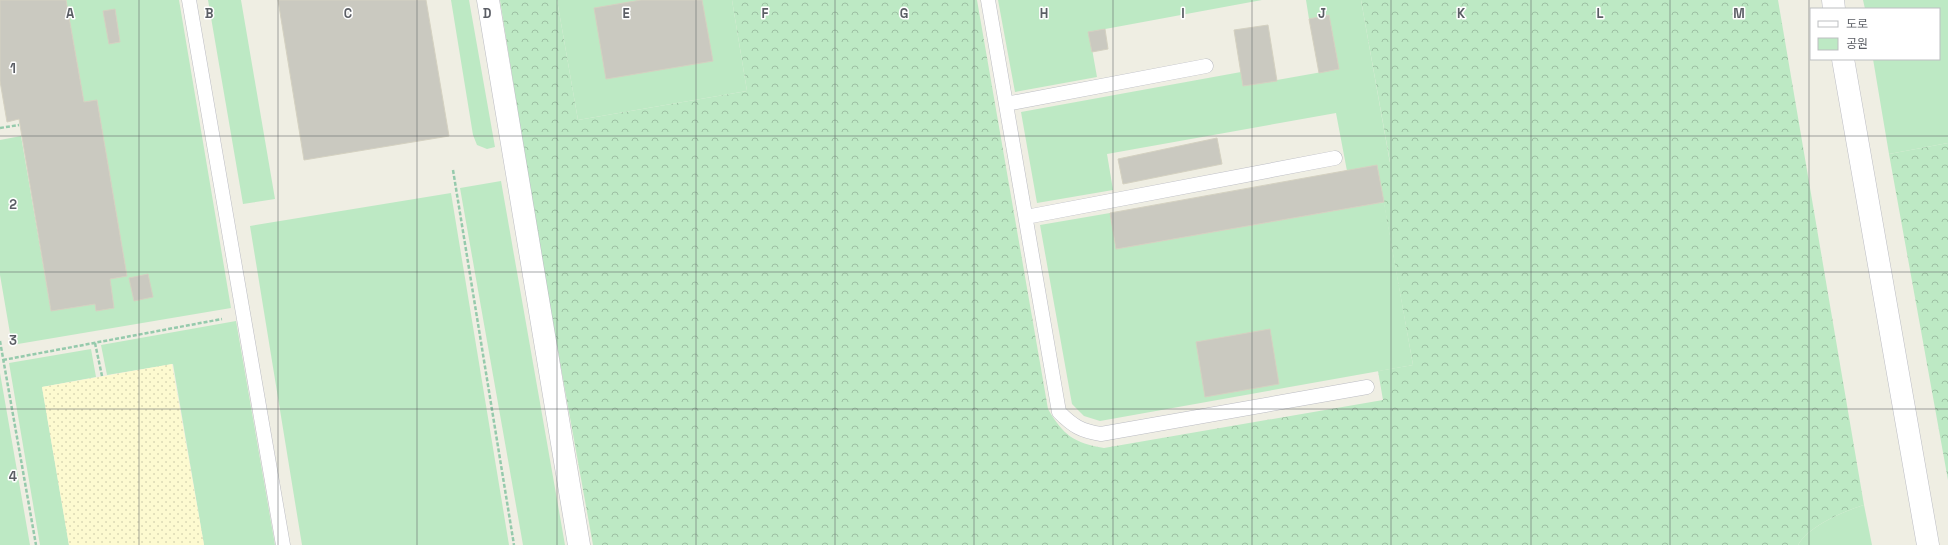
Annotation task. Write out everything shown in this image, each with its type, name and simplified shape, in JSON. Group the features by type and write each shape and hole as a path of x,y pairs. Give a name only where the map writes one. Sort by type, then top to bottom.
{"street":[{"path":"488,0 580,545"},
{"path":"1843,60 1928,545"}],"lane":[{"path":"189,0 283,545"},
{"path":"988,0 1059,412 1071,424 1084,432 1101,434 1366,388"},
{"path":"1006,104 1206,66"},
{"path":"1026,217 1335,158"}],"path":[{"path":"0,128 19,125"},
{"path":"453,170 514,545"},
{"path":"3,360 244,315"},
{"path":"0,342 36,545"},
{"path":"95,343 102,376"}],"green space":[{"path":"66,0 179,0 231,308 12,345 0,275 0,140 21,136 51,311 95,304 96,311 114,308 110,279 127,276 97,100 84,102","holes":["115,10 120,42 109,44"]},
{"path":"208,0 241,0 275,199 243,204"},
{"path":"451,0 469,0 495,147 487,149 477,145 473,135"},
{"path":"500,0 557,0 578,120 747,91 732,0 977,0 1048,409 1053,418 1070,436 1085,443 1104,448 1383,400 1378,371 1413,365 1377,165 1390,162 1361,0 1778,0 1864,505 1837,515 1818,526 1803,538 1798,545 593,545 541,257"},
{"path":"557,0 732,0 747,91 578,120"},
{"path":"998,0 1262,0 1089,32 1097,77 1015,92"},
{"path":"1306,0 1361,0 1390,163 1347,171 1336,113 1107,154 1113,190 1037,203 1021,112 1241,72 1243,86 1339,69 1329,15 1309,19"},
{"path":"1863,0 1948,0 1948,143 1889,154 1873,60 1940,60 1940,8 1865,8"},
{"path":"1948,143 1948,480 1889,154"},
{"path":"501,181 565,545 523,545 460,188"},
{"path":"451,193 509,545 302,545 250,226"},
{"path":"1384,202 1413,365 1100,421 1084,416 1072,404 1040,225 1110,213 1116,249"},
{"path":"236,321 275,545 204,545 173,364 107,375 101,345"},
{"path":"91,349 96,377 42,387 69,545 40,545 9,363"},
{"path":"0,373 30,545 0,545"},
{"path":"1864,505 1872,545 1798,545 1803,538 1818,526 1837,515"}],"sand":[{"path":"172,364 204,545 69,545 42,387"}],"building":[{"path":"0,0 66,0 84,102 97,100 127,276 110,279 114,308 96,311 95,304 51,311 19,119 7,122 0,81"},
{"path":"278,0 426,0 449,136 304,160"},
{"path":"641,0 702,0 713,61 606,79 594,8"},
{"path":"115,9 120,42 109,44 103,11"},
{"path":"1329,15 1339,69 1319,73 1309,19"},
{"path":"1268,25 1277,81 1243,86 1234,30"},
{"path":"1105,29 1108,49 1092,52 1088,32"},
{"path":"1217,138 1222,164 1123,184 1118,159"},
{"path":"1377,165 1384,202 1116,249 1110,213"},
{"path":"148,274 153,297 134,301 129,278"},
{"path":"1270,329 1279,384 1205,397 1196,342"}]}
